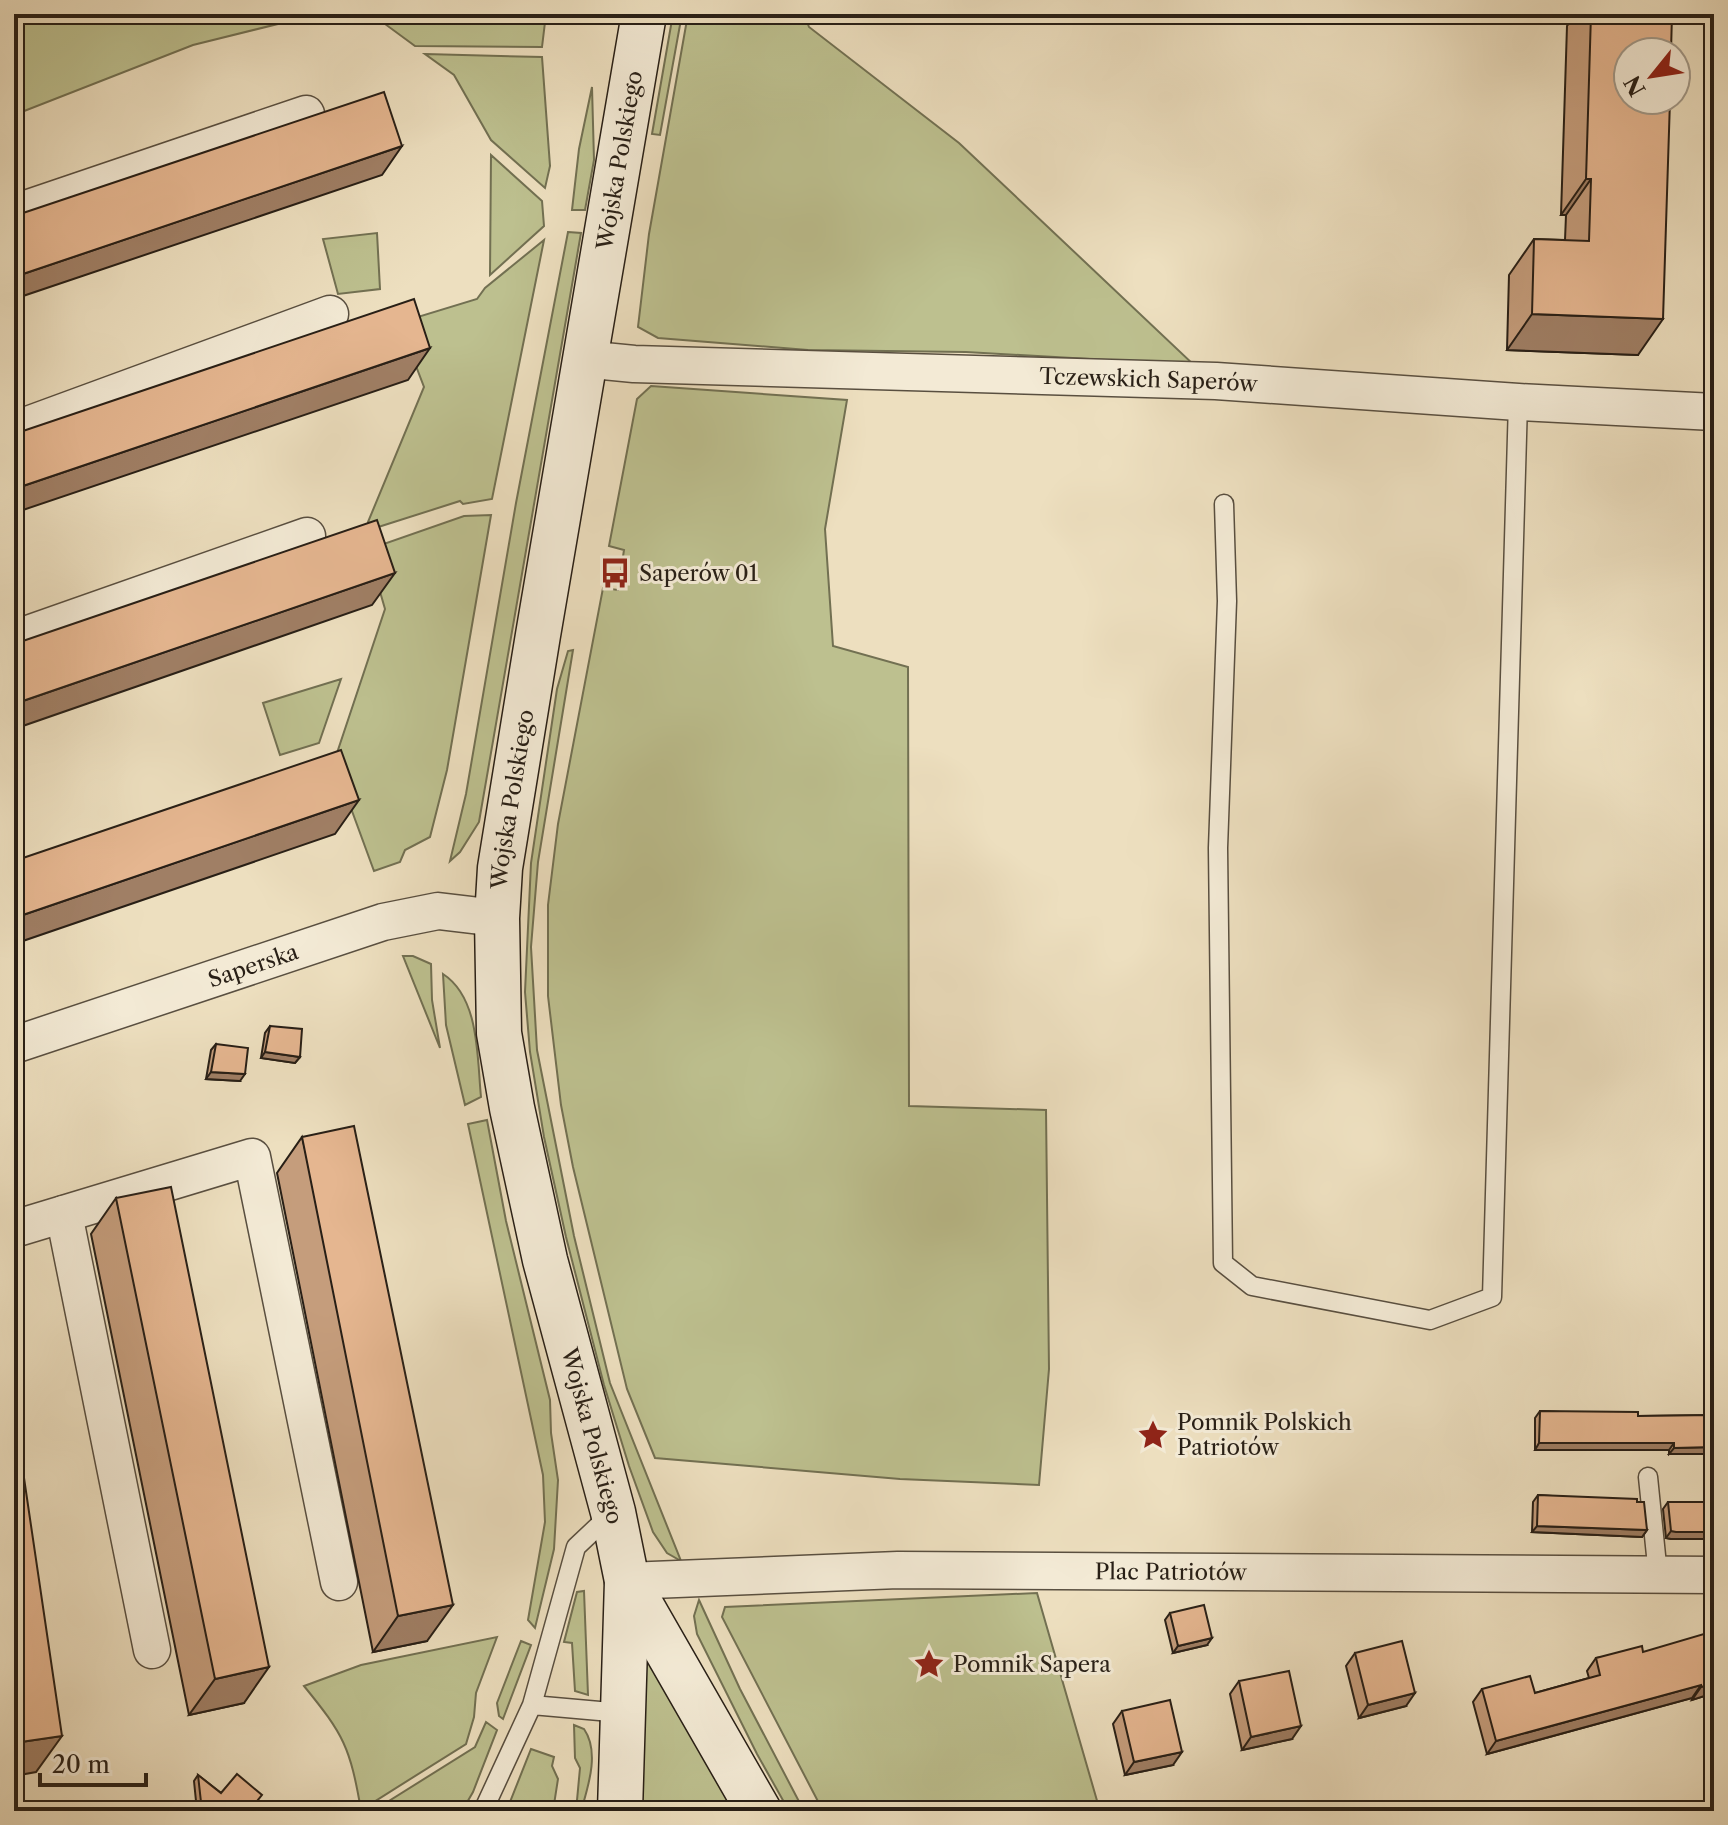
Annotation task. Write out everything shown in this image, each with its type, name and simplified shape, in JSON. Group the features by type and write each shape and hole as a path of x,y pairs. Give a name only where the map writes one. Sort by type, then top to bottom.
{"street":[{"name":"Wojska Polskiego","path":"620,1811 627,1581 613,1512 545,1260 514,1123 499,1033 497,918 500,868 583,359 644,14"},
{"path":"14,213 306,114"},
{"path":"14,430 330,314"},
{"name":"Tczewskich Saperów","path":"583,359 650,364 1216,381 1714,412"},
{"path":"14,639 307,536"},
{"name":"Saperska","path":"14,1045 383,922 438,911 497,918"},
{"path":"14,1229 252,1157 339,1582"},
{"path":"64,1214 152,1650"},
{"name":"Plac Patriotów","path":"627,1581 898,1570 1714,1575"},
{"name":"Wojska Polskiego","path":"627,1581 759,1811"}],"lane":[{"path":"1224,504 1227,601 1218,848 1223,1263 1252,1286 1430,1320 1492,1297 1518,402"},
{"path":"1648,1477 1658,1575"},
{"path":"483,1811 532,1705 576,1547 613,1512"},
{"path":"532,1705 622,1713"}],"green space":[{"path":"34,14 284,14 298,19 193,45 14,115 14,21"},
{"path":"382,14 546,14 542,47 415,46 385,24"},
{"path":"673,14 682,14 660,135 652,134"},
{"path":"688,14 804,14 809,27 959,143 1194,365 966,352 808,350 658,338 638,327 649,234"},
{"path":"425,54 542,57 550,166 545,188 491,140 454,75"},
{"path":"592,87 594,160 585,210 572,210 579,149"},
{"path":"491,155 542,201 544,226 490,275"},
{"path":"568,232 581,233 479,822 460,852 450,861 466,794 516,503"},
{"path":"377,233 380,289 338,294 323,239"},
{"path":"544,240 492,499 463,504 460,501 372,529 368,522 424,387 403,332 411,319 477,299 485,288"},
{"path":"651,386 847,400 825,529 833,646 908,667 909,1106 1046,1110 1049,1369 1039,1485 900,1479 655,1458 627,1389 561,1105 548,996 548,905 558,824 603,588 618,590 624,550 609,546 637,399"},
{"path":"491,515 447,770 430,837 405,850 400,862 374,871 334,762 385,609 370,557 375,547 464,516"},
{"path":"573,650 538,862 531,947 537,1050 574,1236 610,1383 681,1561 667,1553 653,1532 604,1385 566,1237 544,1137 530,1052 525,992 531,863 557,689 568,651"},
{"path":"341,679 319,743 280,755 263,703"},
{"path":"403,956 413,956 431,964 432,1000 440,1048"},
{"path":"443,974 464,998 477,1047 481,1097 465,1105 446,1025"},
{"path":"487,1120 506,1221 550,1400 558,1480 554,1549 535,1628 528,1620 545,1522 543,1475 468,1124"},
{"path":"584,1591 588,1695 575,1691 572,1643 564,1642 577,1592"},
{"path":"1037,1593 1100,1811 823,1811 722,1617 725,1607"},
{"path":"699,1600 740,1689 804,1811 789,1811 697,1634 694,1616"},
{"path":"638,1633 734,1811 640,1811"},
{"path":"497,1637 476,1693 474,1717 466,1744 361,1810 349,1756 337,1730 304,1686 361,1665"},
{"path":"521,1641 531,1645 503,1719 499,1716 497,1703"},
{"path":"486,1722 497,1730 473,1792 462,1811 373,1811 475,1747"},
{"path":"574,1725 584,1729 589,1738 592,1759 581,1811 576,1811 580,1768 575,1758"},
{"path":"531,1749 554,1757 552,1766 558,1779 553,1811 529,1811 510,1802"}],"building":[{"path":"1591,14 1672,14 1671,36 1612,36 1612,116 1669,116 1663,319 1532,314 1534,239 1589,241 1591,179 1586,179"},
{"path":"384,92 402,146 14,277 14,216"},
{"path":"414,299 430,348 14,489 14,434"},
{"path":"377,520 395,573 14,704 14,644"},
{"path":"341,750 359,800 14,918 14,861"},
{"path":"270,1026 302,1029 300,1057 265,1052"},
{"path":"216,1044 248,1048 245,1074 211,1072"},
{"path":"354,1126 453,1605 398,1616 302,1137"},
{"path":"171,1187 269,1667 215,1679 116,1198"},
{"path":"14,1410 62,1736 14,1743"},
{"path":"1540,1411 1638,1412 1638,1416 1714,1415 1714,1447 1674,1448 1674,1443 1539,1443"},
{"path":"1538,1495 1637,1499 1637,1502 1644,1502 1647,1530 1537,1526"},
{"path":"1668,1502 1714,1502 1714,1532 1671,1531"},
{"path":"1204,1605 1212,1638 1178,1646 1170,1613"},
{"path":"1714,1631 1714,1683 1496,1741 1482,1689 1530,1676 1535,1693 1600,1675 1596,1658 1642,1646 1643,1652"},
{"path":"1402,1641 1415,1693 1368,1705 1355,1653"},
{"path":"1289,1671 1301,1726 1251,1737 1239,1681"},
{"path":"1170,1700 1182,1752 1134,1762 1122,1711"},
{"path":"237,1774 262,1795 249,1811 202,1811 198,1775 221,1793"}],"place":[{"name":"Saperów 01","path":"615,573"},
{"name":"Pomnik Polskich Patriotów","path":"1153,1435"},
{"name":"Pomnik Sapera","path":"929,1664"}]}
